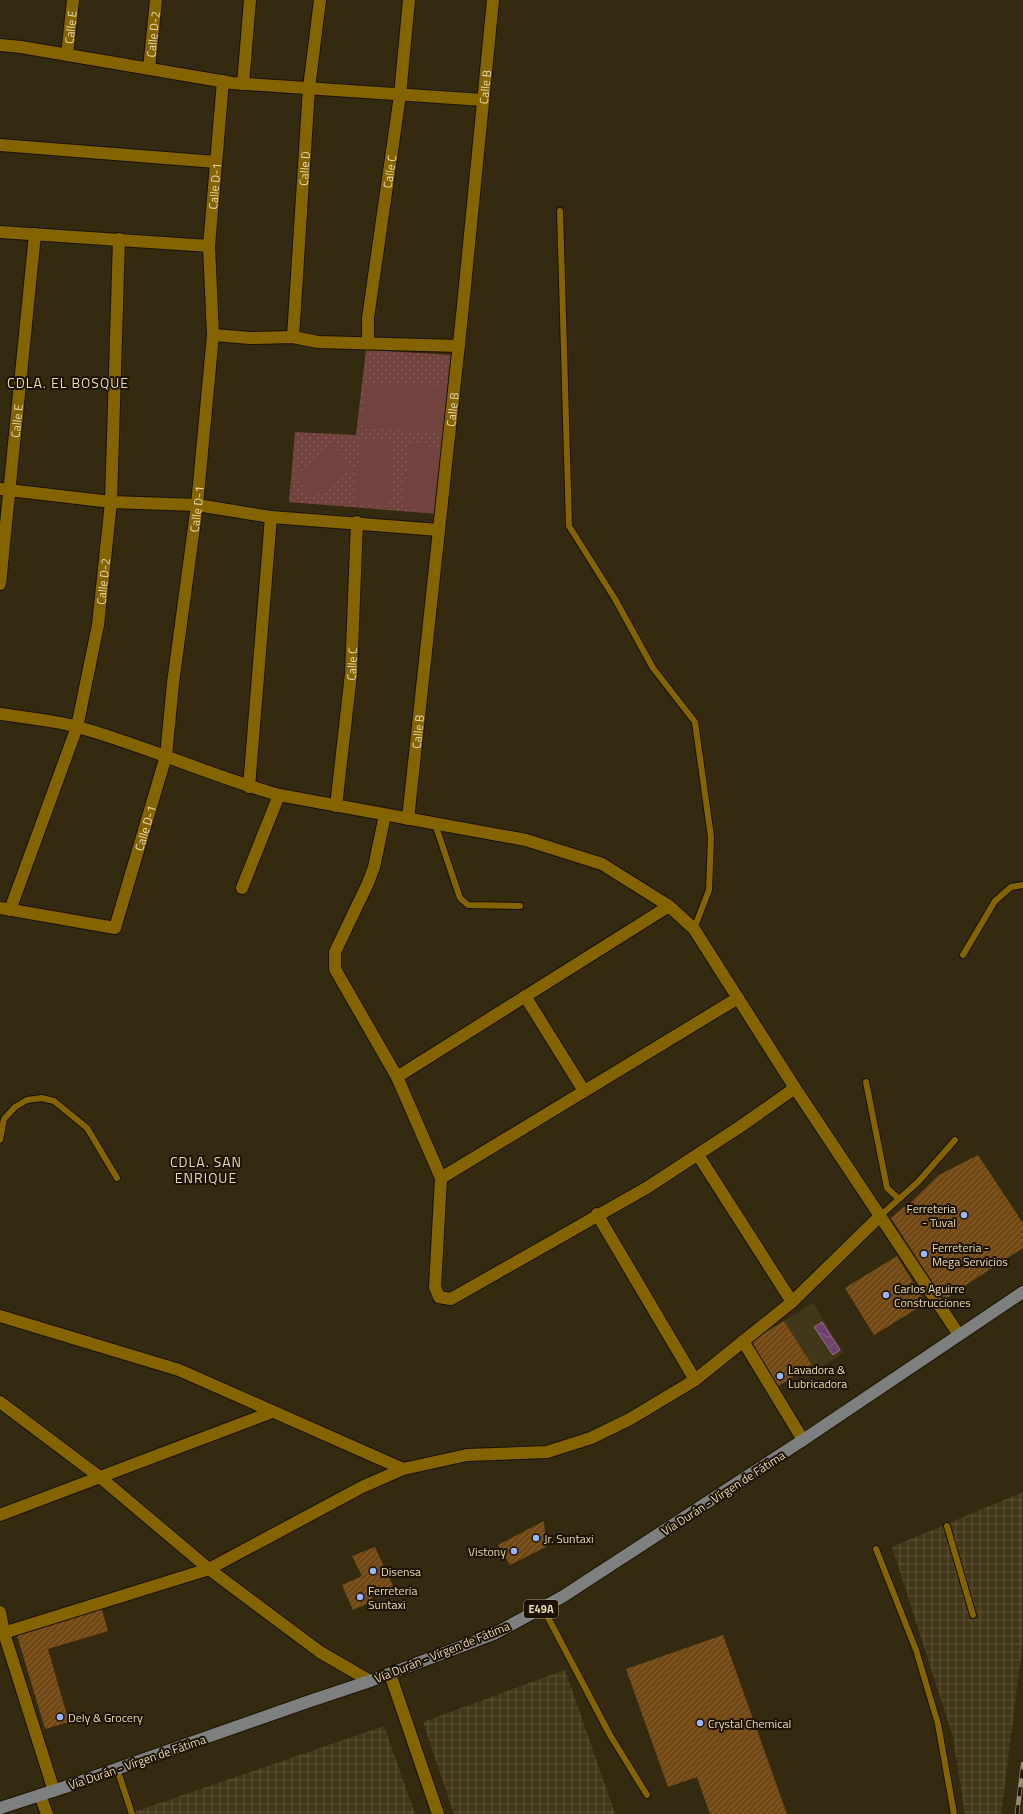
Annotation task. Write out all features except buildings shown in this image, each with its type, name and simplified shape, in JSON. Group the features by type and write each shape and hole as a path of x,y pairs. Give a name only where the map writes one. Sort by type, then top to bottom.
{"main road":[{"name":"Vía Durán - Vírgen de Fátima","path":"0,1808 54,1791 390,1674 494,1634 569,1593 803,1440 1023,1292"}],"street":[{"name":"Calle E","path":"67,55 73,0"},
{"name":"Calle D-2","path":"149,69 156,0"},
{"path":"242,84 250,0"},
{"name":"Calle D","path":"293,337 309,88 320,0"},
{"name":"Calle C","path":"368,342 368,318 400,95 409,0"},
{"name":"Calle B","path":"408,819 459,346 493,0"},
{"path":"0,45 242,84 483,100"},
{"name":"Calle D-1","path":"5,909 116,928 166,756 197,505 213,335 209,246 223,81"},
{"path":"0,145 216,162"},
{"path":"0,232 209,246"},
{"name":"Calle E","path":"0,584 5,489 35,234"},
{"name":"Calle D-2","path":"5,909 77,727 98,625 110,502 119,239"},
{"path":"213,335 251,338 293,337 318,342 368,342 459,346"},
{"path":"5,489 110,502 197,505 271,516 439,530"},
{"path":"249,787 271,516"},
{"name":"Calle C","path":"336,806 351,674 357,522"},
{"path":"0,714 77,727 166,756 249,787 279,795 526,840 602,864 668,906 694,929 795,1088 959,1335"},
{"path":"242,888 279,795"},
{"path":"386,815 374,867 368,884 335,952 335,969 397,1077 441,1178 435,1287 439,1297 451,1299 597,1214 648,1187 795,1088"},
{"path":"397,1077 668,906"},
{"path":"525,996 584,1091"},
{"path":"441,1178 738,998"},
{"path":"698,1154 792,1302"},
{"path":"597,1214 694,1380"},
{"path":"2,1634 209,1569 362,1487 403,1469 467,1455 547,1452 566,1448 591,1438 630,1419 694,1380 792,1302 880,1216"},
{"path":"0,1316 179,1370 403,1469"},
{"path":"743,1341 803,1440"},
{"path":"0,1402 101,1478 209,1569 320,1652 370,1681"},
{"path":"0,1515 272,1412"},
{"path":"0,1612 2,1634 54,1791"},
{"path":"390,1674 438,1814"},
{"path":"40,1795 47,1814"}],"lane":[{"path":"560,211 569,526 615,599 653,668 695,722 710,837 709,890 694,929"},
{"path":"435,824 460,898 468,905 520,906"},
{"path":"963,955 995,901 1011,887 1023,885"},
{"path":"866,1082 887,1188 899,1199"},
{"path":"0,1140 4,1119 14,1107 28,1100 42,1098 54,1102 87,1128 117,1178"},
{"path":"880,1216 918,1182 955,1140"},
{"path":"947,1526 973,1615"},
{"path":"876,1549 916,1650 938,1724 954,1814"},
{"path":"542,1608 610,1735 647,1795"},
{"path":"117,1769 132,1814"}],"shaded area":[{"path":"366,350 453,355 437,514 289,502 295,432 356,435"},
{"path":"365,383 449,387 444,433 361,426"},
{"path":"360,438 394,442 389,506 355,503"},
{"path":"409,444 443,447 437,512 403,508"},
{"path":"334,445 353,468 312,498 294,476"},
{"path":"813,1303 844,1353 816,1371 784,1321"},
{"path":"1023,1492 1023,1639 1001,1814 965,1814 953,1737 892,1547"},
{"path":"565,1670 615,1814 454,1814 423,1722"},
{"path":"384,1726 415,1814 128,1814"}],"water":[{"path":"822,1322 840,1350 833,1355 814,1327"}],"railway":[{"path":"1017,1814 1023,1764"}],"place":[{"name":"Ferreteria - Tuval","path":"964,1215"},
{"name":"Ferreteria - Mega Servicios","path":"924,1254"},
{"name":"Carlos Aguirre Construcciones","path":"886,1295"},
{"name":"Lavadora & Lubricadora","path":"780,1376"},
{"name":"Jr. Suntaxi","path":"536,1538"},
{"name":"Vistony","path":"514,1551"},
{"name":"Disensa","path":"373,1571"},
{"name":"Ferreteria Suntaxi","path":"360,1597"},
{"name":"Dely & Grocery","path":"60,1717"},
{"name":"Crystal Chemical","path":"700,1723"}],"district":[{"name":"CDLA. EL BOSQUE","path":"68,382"},
{"name":"CDLA. SAN ENRIQUE","path":"206,1170"}]}
